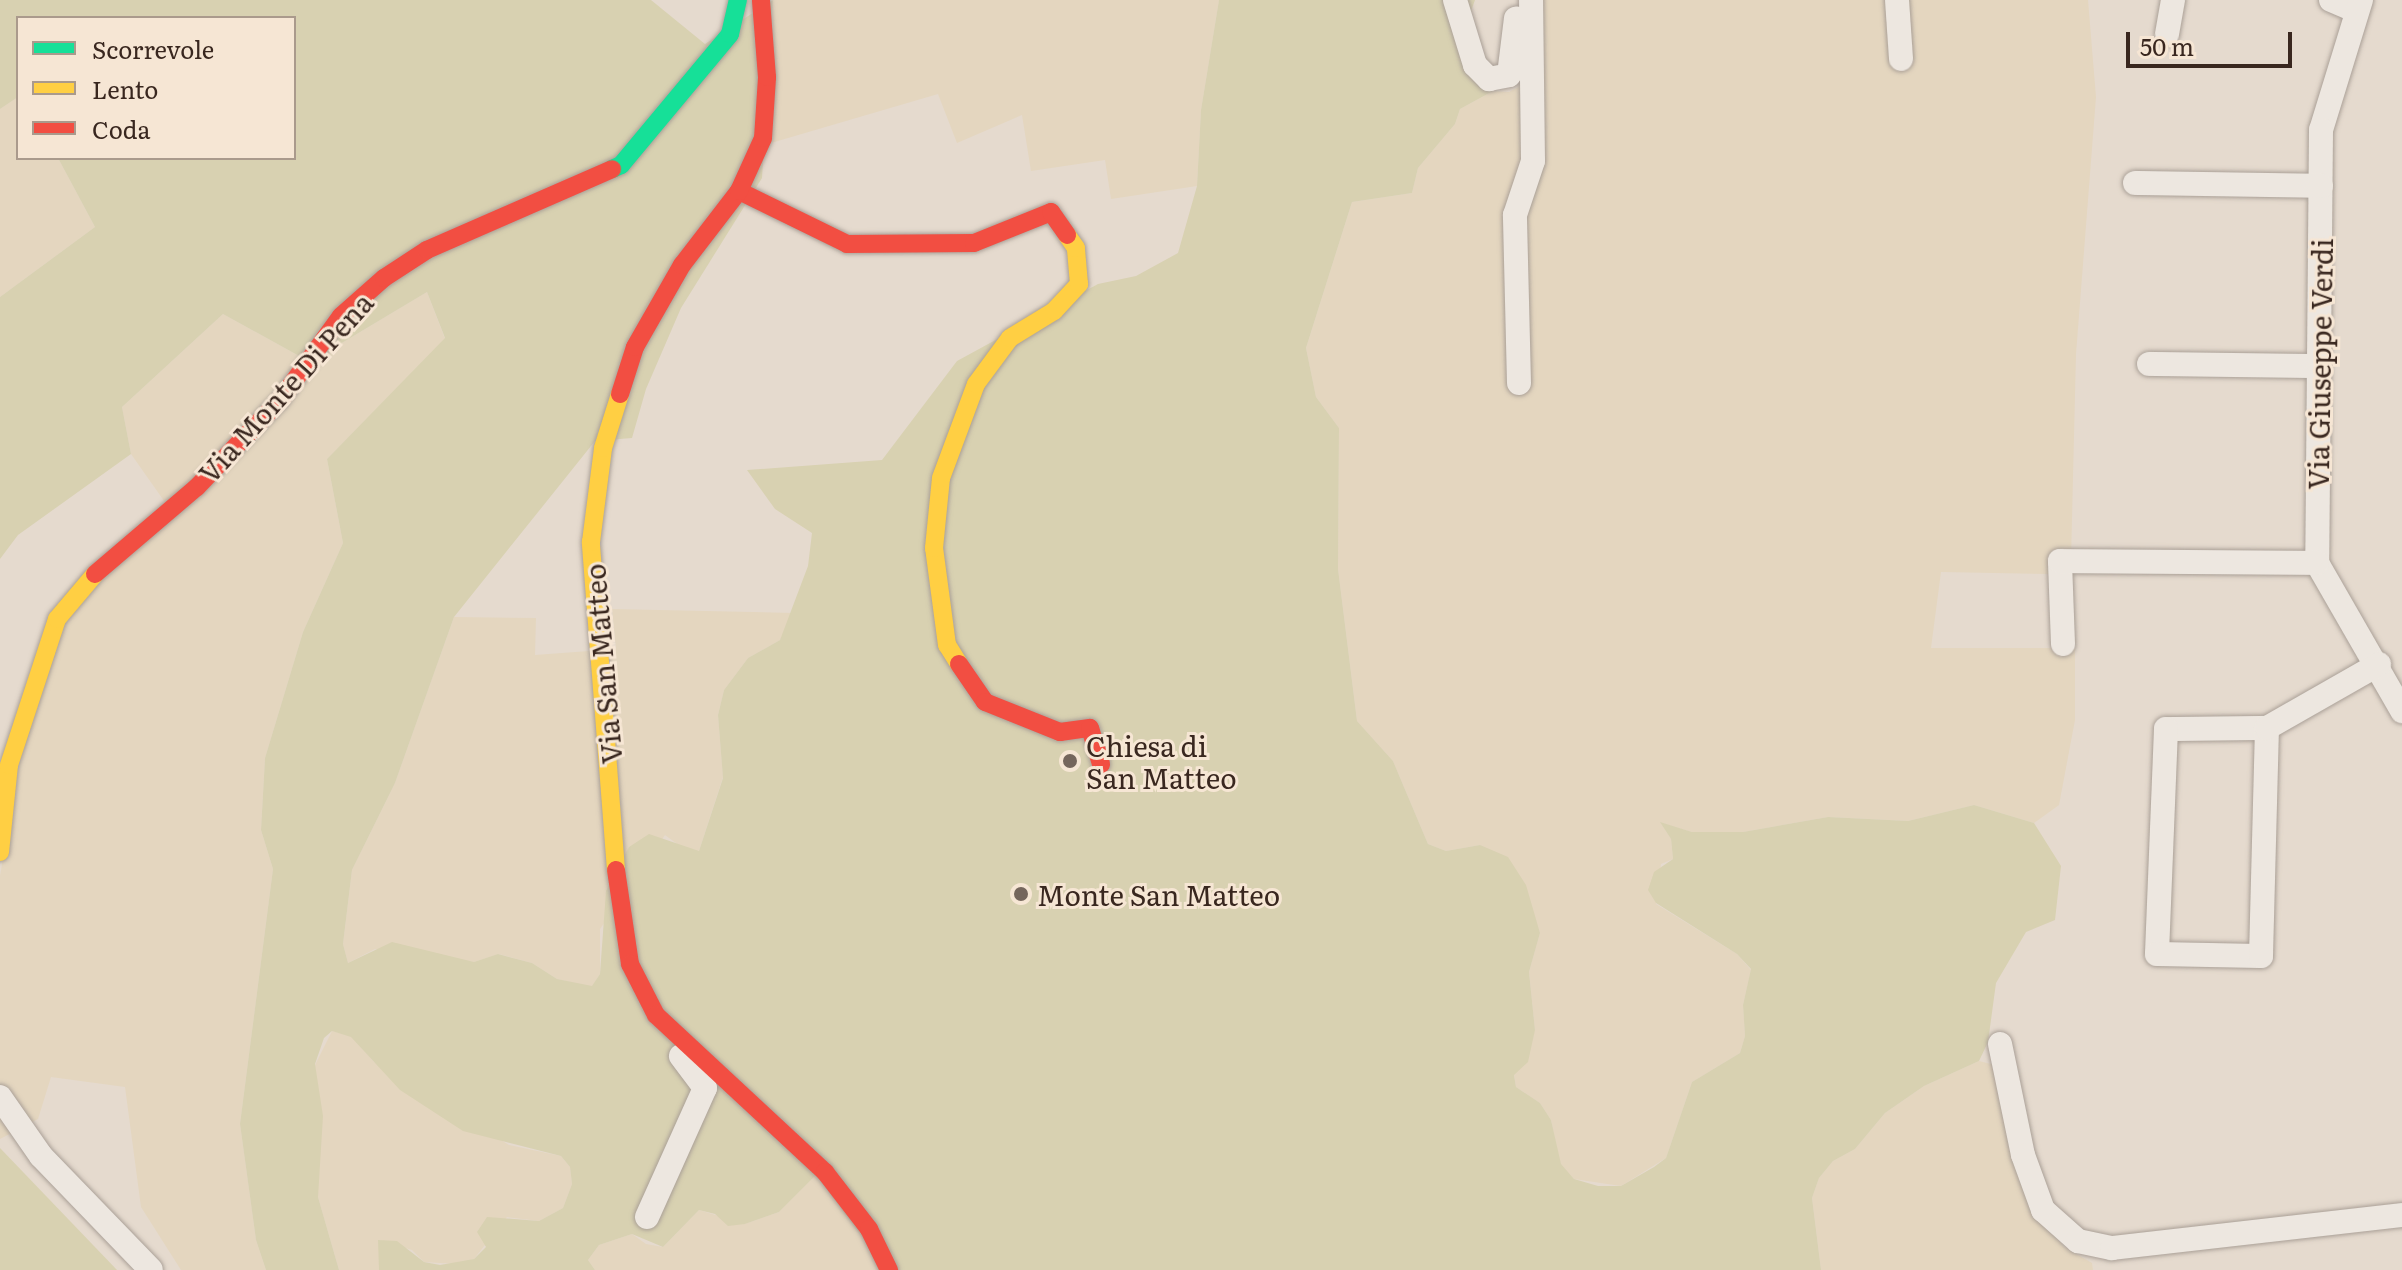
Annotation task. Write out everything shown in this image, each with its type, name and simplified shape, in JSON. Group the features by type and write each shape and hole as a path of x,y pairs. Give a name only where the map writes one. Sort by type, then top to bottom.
{"street":[{"name":"Via Monte Di Pena","path":"0,852 9,765 57,619 79,588 197,487 281,399 341,316 384,278 427,250 621,165 730,34 738,0"},
{"name":"Via San Matteo","path":"761,0 767,77 763,138 739,191 682,265 635,347 603,448 591,542 619,909 630,964 656,1015 825,1172 869,1229 889,1270"},
{"path":"1455,0 1475,65 1489,79 1509,75 1517,39 1515,0"},
{"path":"1519,383 1515,215 1533,161 1531,0"},
{"path":"1897,0 1901,59"},
{"path":"2167,34 2173,0"},
{"path":"2331,0 2359,6"},
{"name":"Via Giuseppe Verdi","path":"2317,563 2321,130 2359,6"},
{"path":"2135,183 2321,186"},
{"path":"739,191 847,244 974,243 1051,212 1076,248 1079,284 1054,311 1010,338 976,384 941,478 934,548 947,645 969,682 985,702 1044,727 1060,732 1090,728 1101,764"},
{"path":"2149,364 2318,366"},
{"path":"2063,644 2060,561 2317,563 2379,664 2402,711"},
{"path":"2267,728 2261,956 2157,954 2166,729 2267,728 2379,664"},
{"path":"647,1217 705,1088 667,1039 656,1015"},
{"path":"2000,1044 2023,1155 2043,1210 2078,1241 2112,1248 2402,1215"},
{"path":"0,1097 41,1156 151,1270"}],"shaded area":[{"path":"0,0 651,0 705,44 773,0 762,178 681,308 646,389 632,438 595,441 454,617 395,783 352,870 343,944 348,963 392,942 474,962 498,954 532,963 557,979 592,986 600,974 606,891 629,847 649,834 699,851 723,778 718,715 724,690 748,658 780,640 808,566 812,533 775,509 747,470 882,460 957,361 1098,284 1136,276 1178,253 1197,186 1201,110 1219,0 1475,0 1462,36 1483,85 1493,91 1460,109 1455,124 1418,168 1412,193 1352,202 1306,348 1316,397 1339,428 1338,569 1357,721 1393,761 1428,844 1446,851 1480,845 1508,857 1526,885 1540,933 1529,972 1535,1030 1528,1062 1514,1075 1516,1087 1540,1103 1551,1120 1561,1164 1574,1179 1598,1186 1621,1186 1666,1158 1692,1082 1740,1053 1745,1036 1743,1005 1751,969 1737,954 1656,903 1648,890 1654,872 1673,859 1671,839 1660,822 1692,832 1743,832 1828,817 1908,821 1974,805 2034,823 2061,866 2055,920 2026,932 1996,983 1988,1042 1979,1061 1924,1086 1885,1113 1855,1149 1833,1161 1819,1178 1812,1198 1821,1270 886,1270 816,1175 779,1212 745,1224 728,1226 715,1214 699,1210 663,1247 632,1234 599,1245 588,1260 595,1270 379,1270 378,1240 397,1241 424,1262 440,1265 474,1259 486,1247 477,1232 487,1217 539,1221 563,1208 572,1184 570,1167 561,1156 463,1131 400,1090 351,1037 332,1031 324,1038 315,1064 323,1116 318,1197 339,1270 266,1270 256,1240 240,1124 273,869 261,830 265,758 303,632 343,543 327,459 445,338 427,292 310,362 223,314 122,407 131,454 18,535 0,559 0,297 95,227 59,160 296,160 296,16 16,16 16,98 0,109"},
{"path":"773,0 1219,0 1201,110 1197,186 1111,199 1105,160 1031,171 1022,115 957,143 938,94 771,143"},
{"path":"1529,0 2088,0 2096,97 2076,354 2071,560 2048,559 2048,574 1941,572 1931,648 2075,648 2075,720 2059,805 2034,823 1974,805 1908,821 1828,817 1743,832 1692,832 1661,823 1671,839 1673,859 1661,864 1656,904 1737,954 1751,970 1743,1005 1745,1036 1740,1053 1692,1082 1666,1158 1621,1186 1574,1179 1560,1164 1551,1120 1540,1103 1516,1087 1514,1074 1535,1030 1529,972 1540,933 1532,910 1480,845 1446,851 1428,844 1393,761 1357,721 1338,569 1339,428 1316,397 1306,348 1352,202 1412,193 1418,168 1455,124 1460,109 1493,91 1509,92 1524,84"},
{"path":"16,98 16,160 59,160 95,227 0,297 0,109"},
{"path":"427,292 445,339 327,459 343,543 303,632 265,758 261,830 273,869 240,1124 256,1240 266,1270 181,1270 141,1207 125,1087 51,1077 38,1119 0,1139 0,876 41,640 169,508 131,454 122,407 223,314 310,362"},
{"path":"612,609 794,613 780,640 748,658 724,690 718,715 723,777 699,851 684,849 665,835 600,929 600,974 592,987 557,979 532,963 499,954 474,962 375,949 348,963 343,944 352,870 395,783 454,617 536,618 535,655 616,649"},
{"path":"332,1031 351,1036 374,1062 509,1145 561,1156 570,1167 572,1184 563,1208 539,1221 507,1217 474,1259 457,1264 424,1262 412,1250 379,1240 379,1270 339,1270 318,1197 315,1065"},
{"path":"1979,1061 1999,1066 2042,1217 2064,1247 2092,1263 2093,1270 1821,1270 1812,1198 1819,1178 1833,1161 1855,1149 1885,1113 1924,1086"},
{"path":"0,1148 117,1270 0,1270"},
{"path":"816,1175 886,1270 595,1270 588,1260 599,1245 632,1234 646,1244 663,1247 699,1210 745,1224 779,1212"}],"traffic: fast":[{"path":"612,169 621,165 730,34 738,0"}],"traffic: slow":[{"path":"959,664 947,645 934,548 941,478 976,384 1010,338 1054,311 1079,284 1076,248 1067,235"},
{"path":"616,870 591,542 603,448 620,394"},
{"path":"0,852 9,765 57,619 95,574"}],"traffic: jam":[{"path":"620,394 635,347 682,265 739,191 763,138 767,77 761,0"},
{"path":"95,574 197,487 281,399 341,316 384,278 427,250 612,169"},
{"path":"739,191 847,244 974,243 1051,212 1067,235"},
{"path":"959,664 985,702 1060,732 1090,728 1101,764"},
{"path":"616,870 630,964 656,1015 825,1172 869,1229 889,1270"}],"place":[{"name":"Chiesa di San Matteo","path":"1070,761"},
{"name":"Monte San Matteo","path":"1021,894"}]}
